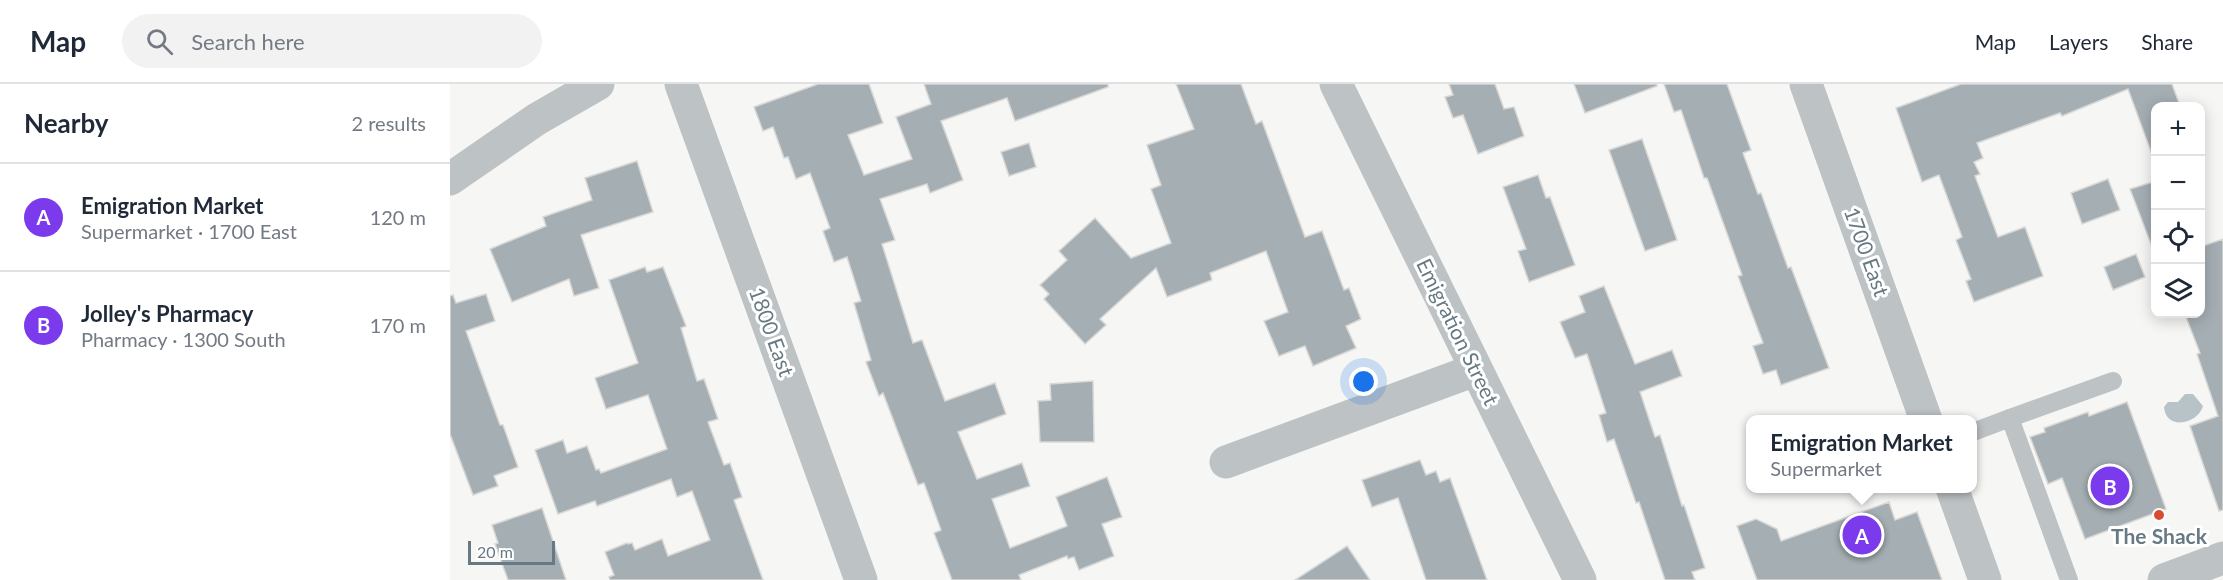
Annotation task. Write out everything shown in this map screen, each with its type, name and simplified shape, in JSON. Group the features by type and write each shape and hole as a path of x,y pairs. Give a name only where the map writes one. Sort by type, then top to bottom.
{"street":[{"path":"450,179 537,119 598,84"},
{"name":"1800 East","path":"681,84 861,580"},
{"name":"Emigration Street","path":"1336,84 1580,580"},
{"name":"1700 East","path":"1806,84 1923,415"},
{"path":"1227,462 1475,370"},
{"path":"1953,493 1985,580"},
{"path":"2164,580 2223,558"}],"lane":[{"path":"1977,430 2113,381"},
{"path":"2010,418 2069,580"}],"shaded area":[{"path":"2185,394 2193,394 2203,406 2200,412 2189,421 2170,420 2164,407 2168,402 2178,402"}],"building":[{"path":"818,84 869,84 883,123 848,135 864,175 912,159 896,117 931,104 924,84 1108,84 1108,87 1015,121 1007,98 941,121 963,180 930,193 927,184 880,199 895,240 882,244 913,343 922,340 945,401 995,383 1006,414 958,432 977,479 1022,463 1030,486 992,499 1010,548 1067,526 1056,497 1107,477 1122,517 1102,524 1114,556 1079,570 1074,557 1068,559 1067,556 1019,575 1021,580 952,580 934,533 941,530 924,483 918,485 883,393 879,396 866,362 871,360 854,303 861,301 847,257 834,262 823,231 830,228 810,173 796,179 788,157 784,158 773,127 763,131 754,107"},
{"path":"1176,84 1241,84 1256,124 1262,121 1305,237 1322,231 1344,290 1349,288 1361,319 1346,326 1356,348 1313,366 1305,346 1279,356 1264,321 1288,312 1266,251 1210,273 1212,280 1167,297 1156,268 1100,319 1106,325 1085,344 1044,299 1049,294 1040,285 1067,260 1059,251 1095,218 1131,258 1171,243 1151,189 1161,185 1147,145 1194,129"},
{"path":"1449,84 1495,84 1504,109 1514,107 1524,136 1478,154 1463,115 1453,118 1445,97 1453,95"},
{"path":"1574,84 1657,84 1657,86 1585,113"},
{"path":"1664,84 1727,84 1751,150 1743,153 1758,194 1761,193 1788,268 1791,267 1829,368 1781,385 1776,370 1763,374 1753,346 1763,343 1738,276 1742,275 1707,178 1704,178 1681,110 1674,112"},
{"path":"1961,84 2172,84 2179,102 2151,102 2151,152 2128,89 2062,116 2060,113 1977,143 1983,158 1974,162 1980,174 1975,176 1998,237 2025,227 2043,276 1974,302 1966,281 1971,279 1956,240 1962,237 1939,175 1922,182 1896,108"},
{"path":"1642,139 1677,240 1645,251 1609,150"},
{"path":"1029,143 1036,167 1009,176 1001,152"},
{"path":"637,161 653,212 581,235 599,288 574,296 569,279 512,302 490,249 546,226 543,217 592,200 585,178"},
{"path":"1538,175 1546,198 1550,197 1575,265 1529,282 1518,251 1526,249 1503,187"},
{"path":"2108,179 2120,210 2082,224 2071,193"},
{"path":"2151,183 2151,244 2130,189"},
{"path":"2223,239 2223,510 2219,511 2190,426 2218,416 2197,354 2200,353 2186,318 2205,318 2205,245"},
{"path":"2136,254 2145,277 2113,290 2104,267"},
{"path":"645,267 647,272 663,267 686,326 681,328 697,381 704,379 718,419 708,422 724,465 730,463 742,497 734,500 763,580 610,580 609,577 614,575 605,552 627,543 632,543 635,550 662,539 668,556 710,540 692,491 677,497 671,479 597,506 595,501 558,514 535,450 563,440 567,453 587,446 596,470 599,469 601,473 667,449 648,395 606,409 595,378 638,363 609,280"},
{"path":"1604,286 1635,364 1672,350 1682,376 1640,392 1655,437 1660,435 1682,506 1684,505 1705,568 1692,572 1695,580 1665,580 1639,502 1636,503 1614,439 1607,442 1599,415 1606,413 1587,354 1575,358 1560,322 1585,312 1579,296"},
{"path":"486,294 495,321 466,331 500,425 503,425 518,467 494,476 498,486 473,495 450,434 450,296 453,295 456,303"},
{"path":"1093,381 1094,442 1040,442 1038,401 1051,400 1050,384"},
{"path":"2127,402 2166,509 2085,539 2062,478 2048,484 2030,437 2045,432 2044,428 2088,412 2089,416"},
{"path":"1420,460 1426,475 1436,471 1440,482 1450,478 1487,580 1426,580 1398,498 1372,507 1362,480"},
{"path":"1889,502 1895,520 1917,512 1942,580 1757,580 1737,526 1756,519 1777,529 1781,541"},
{"path":"542,508 566,580 508,580 495,544 498,543 492,525"},
{"path":"1347,546 1370,580 1295,580"}],"place":[{"name":"Jolley's Pharmacy","path":"2110,486"},
{"name":"The Shack","path":"2159,515"},
{"name":"Emigration Market","path":"1862,535"}]}
